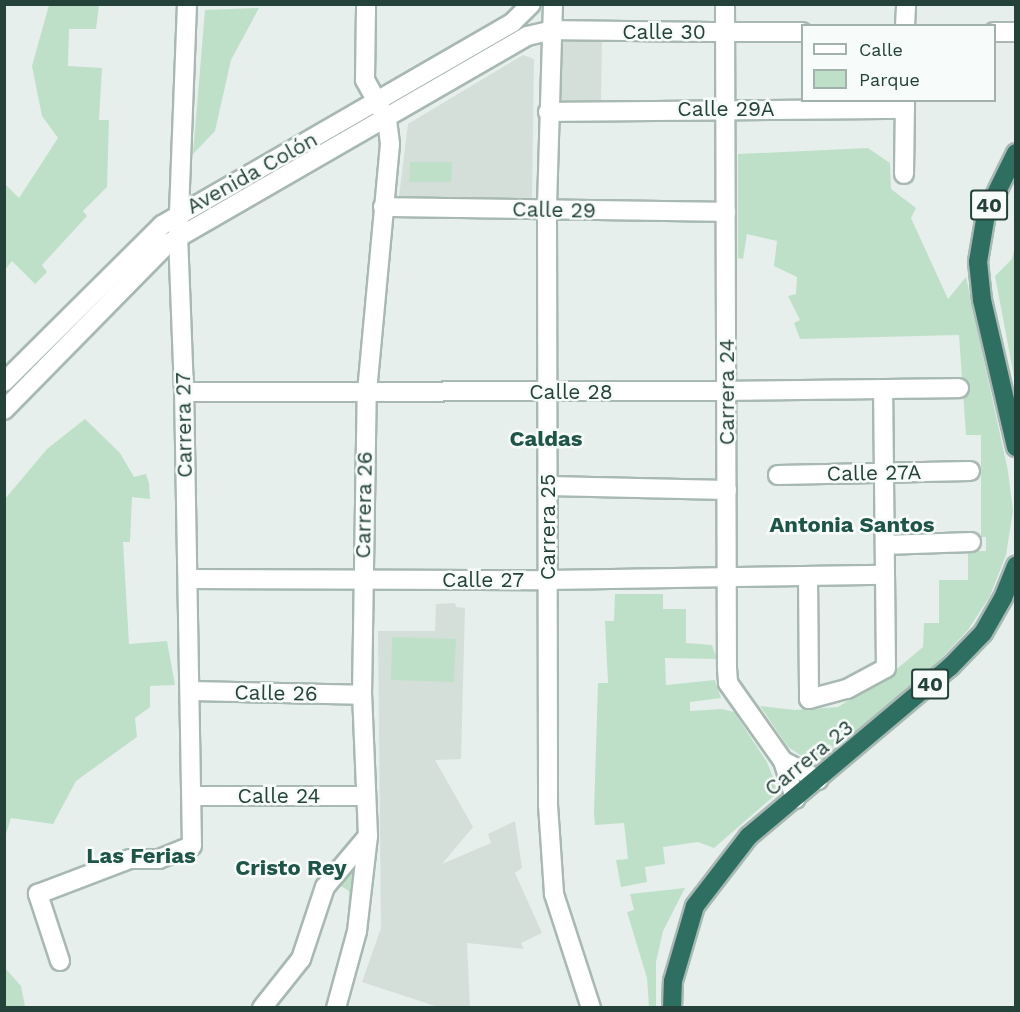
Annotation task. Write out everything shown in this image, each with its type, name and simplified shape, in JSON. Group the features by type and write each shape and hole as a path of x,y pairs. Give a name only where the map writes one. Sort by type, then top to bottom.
{"highway":[{"name":"40","path":"1016,153 986,214 978,262 982,300 1016,447"},
{"name":"Carrera 23","path":"672,1008 673,981 695,906 749,836 879,730 983,633 1003,598 1016,566"}],"street":[{"name":"Carrera 27","path":"60,961 38,894 130,859 159,860 192,846 193,796 178,235 187,4"},
{"name":"Carrera 26","path":"336,1008 357,931 368,836 362,695 367,392 390,144 387,120 365,80 366,4"},
{"name":"Avenida Colón","path":"4,382 145,237 179,215 513,22 531,4"},
{"name":"Carrera 25","path":"553,4 548,112 547,210 548,805 554,894 591,1008"},
{"name":"Carrera 24","path":"725,4 728,683 783,761 795,799"},
{"path":"905,24 906,4"},
{"name":"Calle 30","path":"527,36 552,30 801,32"},
{"path":"996,32 1016,32"},
{"name":"Avenida Colón","path":"4,410 155,254 178,235 387,120 527,36"},
{"path":"904,174 905,105"},
{"name":"Calle 29A","path":"548,112 905,105"},
{"name":"Calle 29","path":"383,207 726,212"},
{"name":"Calle 28","path":"183,392 884,391 959,388"},
{"path":"808,576 809,699 847,689 886,669 884,391"},
{"name":"Calle 27A","path":"778,475 970,471"},
{"path":"548,486 727,490"},
{"path":"885,545 971,542"},
{"name":"Calle 27","path":"188,579 548,580 885,575"},
{"name":"Calle 26","path":"190,691 362,695"},
{"name":"Carrera 24","path":"783,761 818,780"},
{"name":"Calle 24","path":"193,796 365,796"},
{"path":"262,1008 301,959 325,887 368,836"}],"shaded area":[{"path":"555,41 602,41 601,102 554,102"},
{"path":"523,55 534,59 532,201 405,200 399,196 408,124"},
{"path":"455,603 456,607 465,608 461,759 435,760 473,827 442,864 491,843 488,834 515,821 522,868 515,873 542,933 521,943 524,949 467,943 470,1007 438,1007 362,982 381,928 378,631 435,631 436,604"}],"green space":[{"path":"49,5 99,5 96,29 69,29 68,66 102,68 99,120 109,120 107,187 83,211 87,216 42,265 47,272 35,284 12,261 5,270 5,184 19,198 58,138 42,116 32,66"},
{"path":"259,8 231,60 215,131 193,154 205,10"},
{"path":"868,148 890,163 891,189 916,208 911,218 948,299 966,277 1008,471 1013,511 1006,555 990,596 968,630 934,666 817,766 788,747 760,706 795,710 838,707 892,673 923,647 924,623 939,623 939,580 968,580 968,551 986,551 986,537 981,537 981,435 966,435 959,335 800,339 794,323 800,320 788,296 796,294 797,277 774,266 777,241 747,234 743,259 738,258 738,154"},
{"path":"410,162 452,162 451,182 409,182"},
{"path":"1015,245 1015,382 995,276 1012,259"},
{"path":"85,419 120,453 134,477 146,474 150,499 132,497 130,542 123,542 129,644 167,641 175,685 150,686 150,707 135,718 137,737 76,781 53,824 11,818 5,837 5,499 47,449"},
{"path":"615,594 663,594 663,609 686,609 686,643 712,645 717,659 665,658 666,685 715,680 721,698 690,702 690,711 722,709 734,712 767,762 776,785 775,795 714,848 698,842 663,847 665,864 645,867 647,882 621,887 616,860 628,859 624,823 595,825 594,812 598,683 608,683 605,621 614,621"},
{"path":"392,637 456,639 454,682 391,680"},
{"path":"357,863 352,925 329,1007 325,1008 348,925 349,891 339,885"},
{"path":"685,888 663,931 656,962 656,1007 649,1007 647,978 627,912 634,910 630,894"},
{"path":"5,968 21,986 25,1007 5,1007"}],"district":[{"name":"Caldas","path":"546,439"},
{"name":"Antonia Santos","path":"852,525"},
{"name":"Las Ferias","path":"141,856"},
{"name":"Cristo Rey","path":"291,868"}]}
